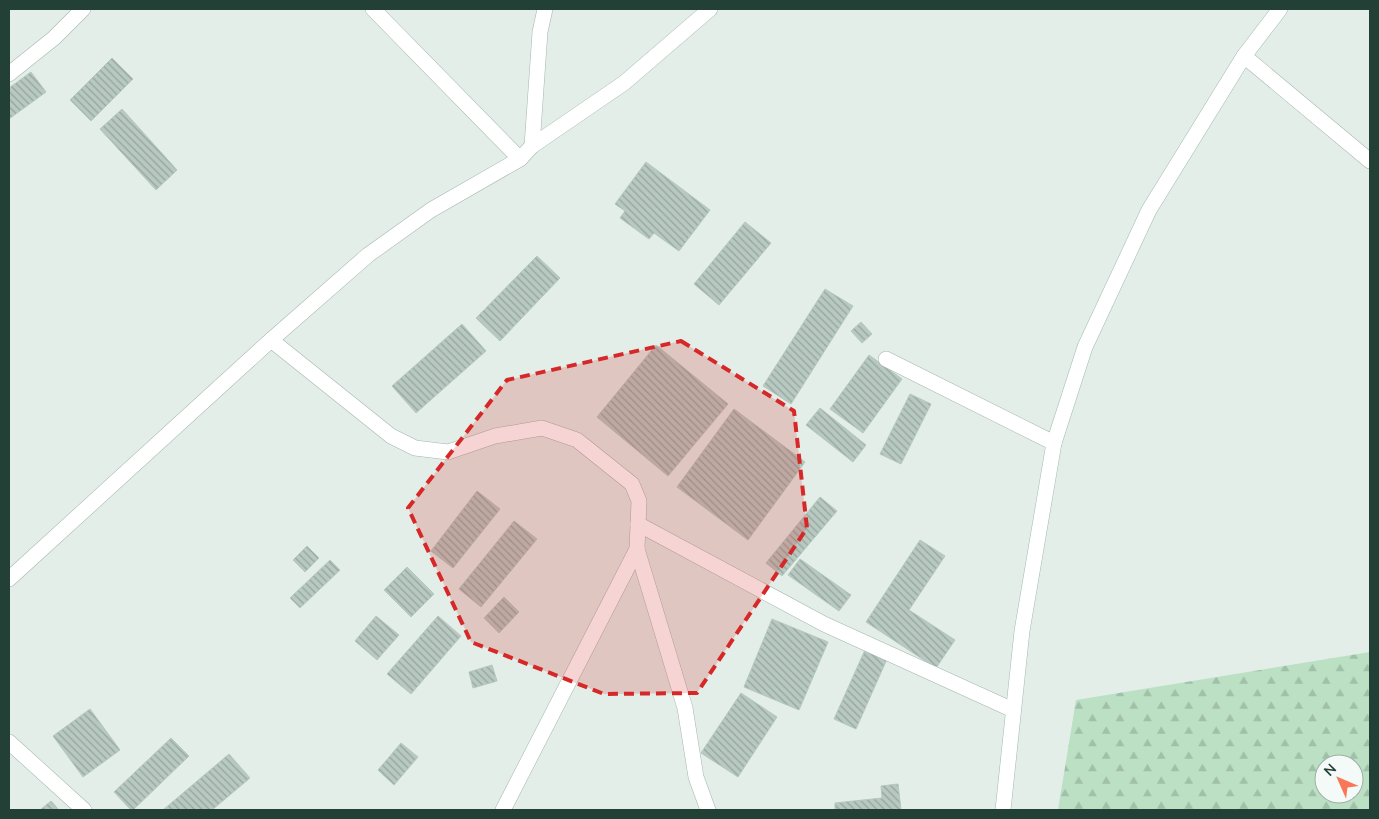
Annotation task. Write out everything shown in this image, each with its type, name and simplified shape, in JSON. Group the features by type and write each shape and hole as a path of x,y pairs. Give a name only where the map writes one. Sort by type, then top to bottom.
{"street":[{"path":"9,74 54,38 83,9"},
{"path":"373,9 520,159"},
{"path":"532,146 540,32 545,9"},
{"path":"9,579 271,340 368,255 431,210 520,159 532,146 624,83 710,9"},
{"path":"1004,810 1022,631 1054,442 1085,347 1149,210 1244,56 1280,9"},
{"path":"1244,56 1370,161"},
{"path":"271,340 391,436 415,448 448,452 494,436 542,428 577,440 632,484 639,501 637,549 684,708 696,777 708,810"},
{"path":"886,359 1054,442"},
{"path":"638,524 824,624 1014,710"},
{"path":"503,810 637,549"},
{"path":"9,742 84,810"}],"highlighted area":[{"path":"681,341 794,411 807,528 697,693 604,694 471,642 408,508 507,380"}],"green space":[{"path":"1370,652 1370,810 1058,810 1076,700"}],"building":[{"path":"112,58 133,79 91,121 70,100"},
{"path":"31,72 46,92 9,119 9,88"},
{"path":"122,109 177,170 156,190 100,129"},
{"path":"646,162 710,210 679,251 654,233 649,239 620,218 625,211 615,204"},
{"path":"745,222 771,243 719,305 694,284"},
{"path":"537,256 560,278 500,341 476,318"},
{"path":"825,289 853,306 791,404 763,386"},
{"path":"861,322 872,334 862,343 851,331"},
{"path":"462,324 486,351 416,413 392,386"},
{"path":"656,345 728,404 668,476 597,417"},
{"path":"869,355 902,379 863,433 830,409"},
{"path":"910,394 931,404 901,464 880,454"},
{"path":"820,408 866,445 853,462 806,425"},
{"path":"734,409 805,462 748,540 677,487"},
{"path":"477,491 500,509 453,568 431,551"},
{"path":"820,497 837,511 782,576 766,563"},
{"path":"514,521 537,539 481,607 459,589"},
{"path":"920,540 945,556 909,610 955,640 936,668 866,622"},
{"path":"307,546 319,558 305,572 293,560"},
{"path":"800,559 851,595 839,611 788,575"},
{"path":"330,560 340,570 300,608 290,598"},
{"path":"407,567 434,594 411,617 384,590"},
{"path":"504,597 519,612 499,633 484,618"},
{"path":"376,616 399,635 377,660 355,641"},
{"path":"438,616 461,636 411,694 387,674"},
{"path":"772,619 828,642 799,710 744,687"},
{"path":"865,650 887,659 856,729 834,719"},
{"path":"492,665 497,681 473,688 469,672"},
{"path":"741,693 777,717 738,777 701,753"},
{"path":"90,709 120,750 83,777 53,736"},
{"path":"171,738 189,756 131,810 114,792"},
{"path":"401,743 418,757 394,785 378,770"},
{"path":"229,754 250,778 212,810 163,810"},
{"path":"898,784 901,810 835,810 835,803 882,798 881,786"},
{"path":"51,801 59,810 40,810"}]}
